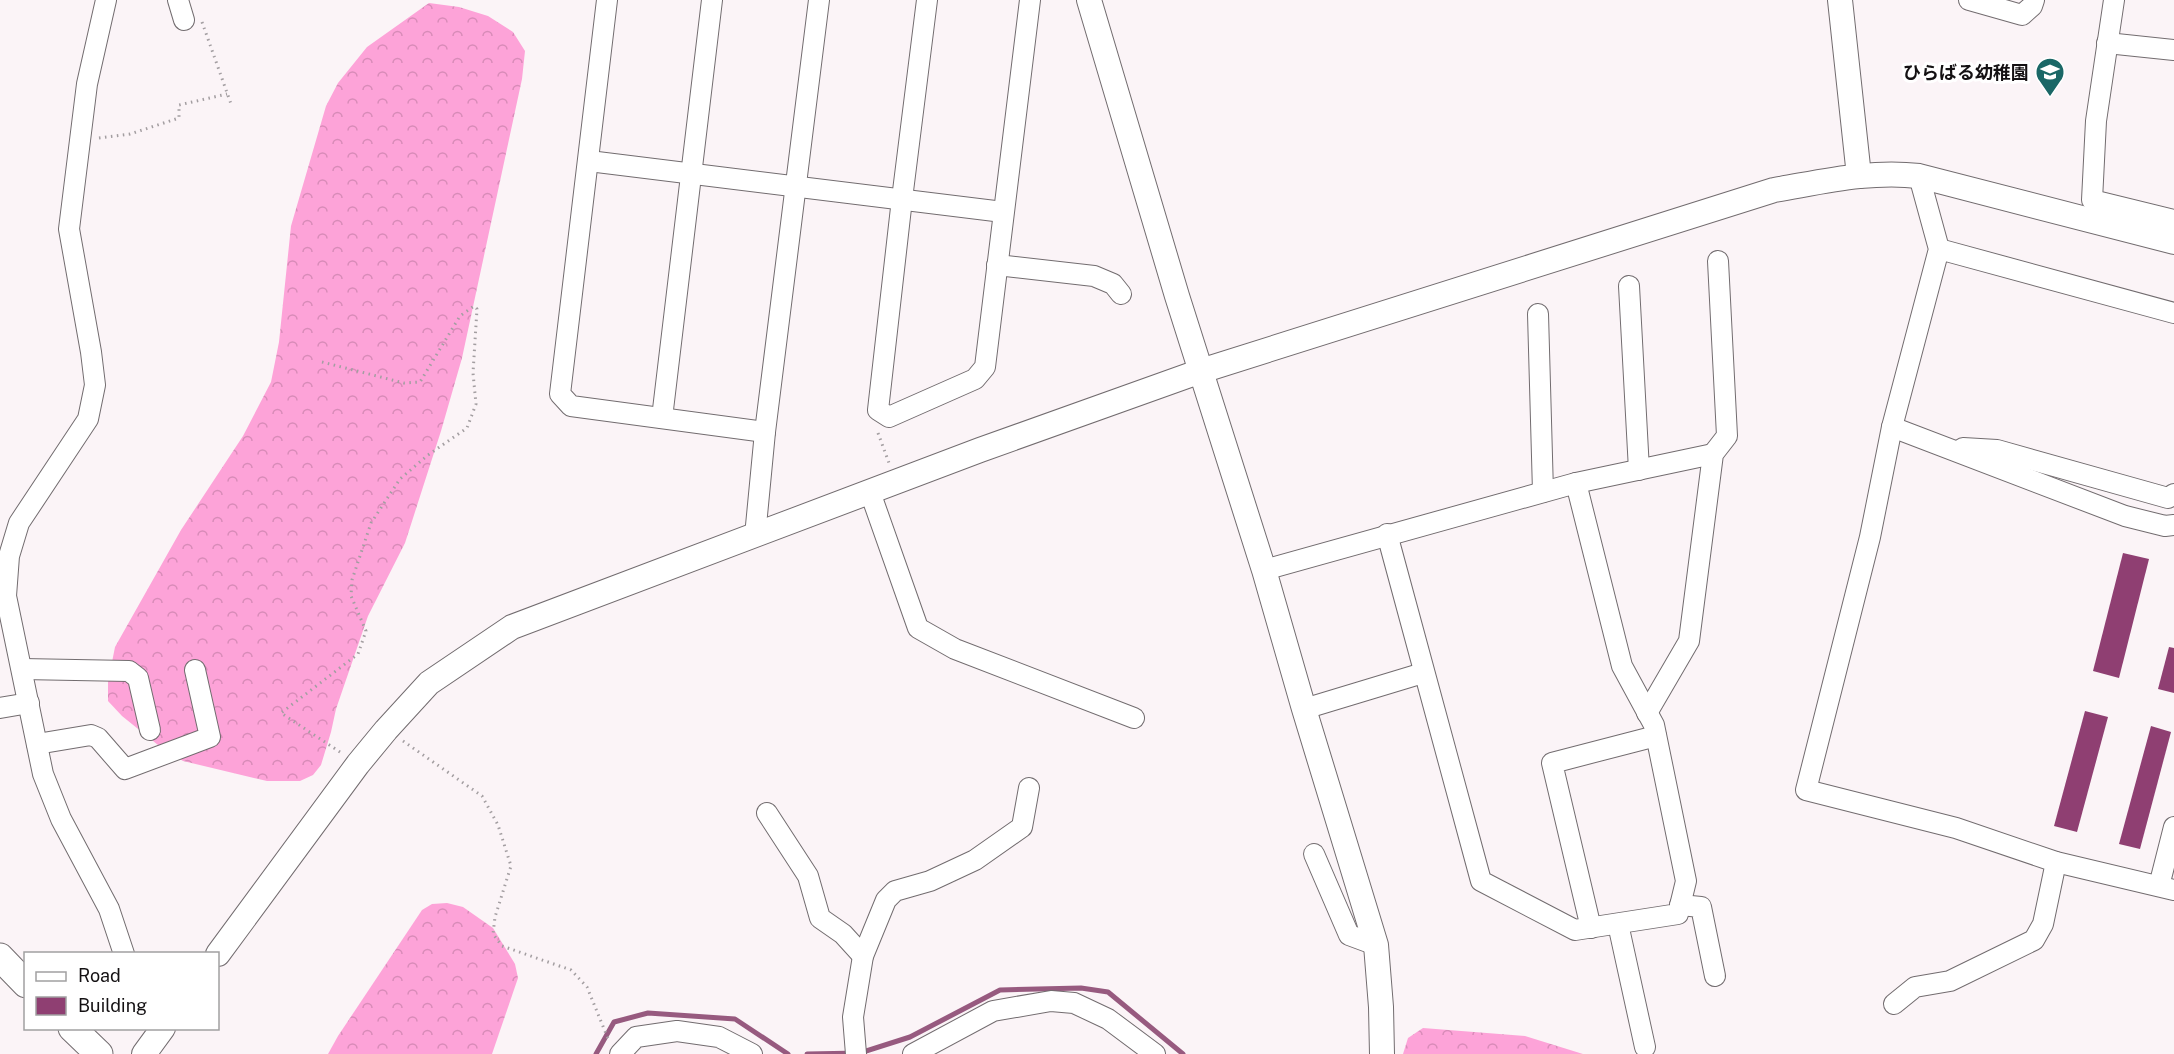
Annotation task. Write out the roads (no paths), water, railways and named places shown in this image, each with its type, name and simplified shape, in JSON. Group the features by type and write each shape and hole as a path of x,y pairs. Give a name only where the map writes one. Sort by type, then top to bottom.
{"main road":[{"path":"0,957 24,982"},
{"path":"73,1030 99,1054"}],"street":[{"path":"105,0 87,84 69,229 92,352 95,385 88,419 19,523 9,556 6,596 8,647 22,669 50,795 109,909 123,952"},
{"path":"177,0 184,20"},
{"path":"607,0 560,394 571,406 765,432"},
{"path":"662,418 712,0"},
{"path":"755,536 765,432 819,0"},
{"path":"927,0 878,410 889,417 975,378 985,367 1030,0"},
{"path":"1089,0 1264,570 1376,945 1382,1054"},
{"path":"1840,0 1859,176"},
{"path":"1969,0 2022,15 2032,6 2034,0"},
{"path":"2114,0 2096,121 2092,200 2174,220"},
{"path":"2108,43 2174,50"},
{"path":"589,161 1003,212"},
{"path":"219,953 358,764 386,730 429,683 512,627 1201,370 1774,190 1859,176 1894,173 1919,177 2174,242"},
{"path":"1919,177 1939,249 1892,427 1870,537 1806,790 1956,828 2056,862 2166,888 2174,827"},
{"path":"1939,249 2174,313"},
{"path":"1647,713 1689,641 1713,454 1727,436 1718,261"},
{"path":"997,265 1094,276 1113,284 1121,294"},
{"path":"1629,286 1639,470"},
{"path":"1538,314 1544,492"},
{"path":"1892,427 2125,516 2165,526 2174,525"},
{"path":"1942,447 1997,450 2168,498 2174,494"},
{"path":"1264,570 1576,483 1713,454"},
{"path":"1387,534 1481,881 1575,930 1678,914 1686,881 1654,725 1622,666 1576,483"},
{"path":"870,492 918,628 955,649 1134,718"},
{"path":"22,669 129,671 138,678 150,730"},
{"path":"37,744 91,735 98,738 125,769 210,737 195,670"},
{"path":"1304,709 1423,673"},
{"path":"0,708 29,703"},
{"path":"1591,928 1552,763 1656,736"},
{"path":"856,1054 853,1017 863,956 886,900 895,891 930,881 975,860 1022,827 1029,788"},
{"path":"767,813 808,876 820,918 843,934 863,956"},
{"path":"1314,854 1348,935 1376,945"},
{"path":"1894,1004 1915,987 1950,981 2034,940 2043,924 2056,862"},
{"path":"1680,905 1701,907 1715,976"},
{"path":"1618,924 1645,1047"},
{"path":"914,1054 993,1011 1051,1001 1074,1003 1108,1019 1155,1054"},
{"path":"144,1054 158,1030"},
{"path":"615,1049 636,1037 677,1031 719,1037 752,1054"}],"waterway":[{"path":"807,1054 860,1053 910,1037 1000,990 1081,988 1108,992 1183,1054"},
{"path":"596,1054 614,1022 648,1013 735,1019 788,1054"}],"place":[{"name":"ひらばる幼稚園","path":"2050,98"}]}
